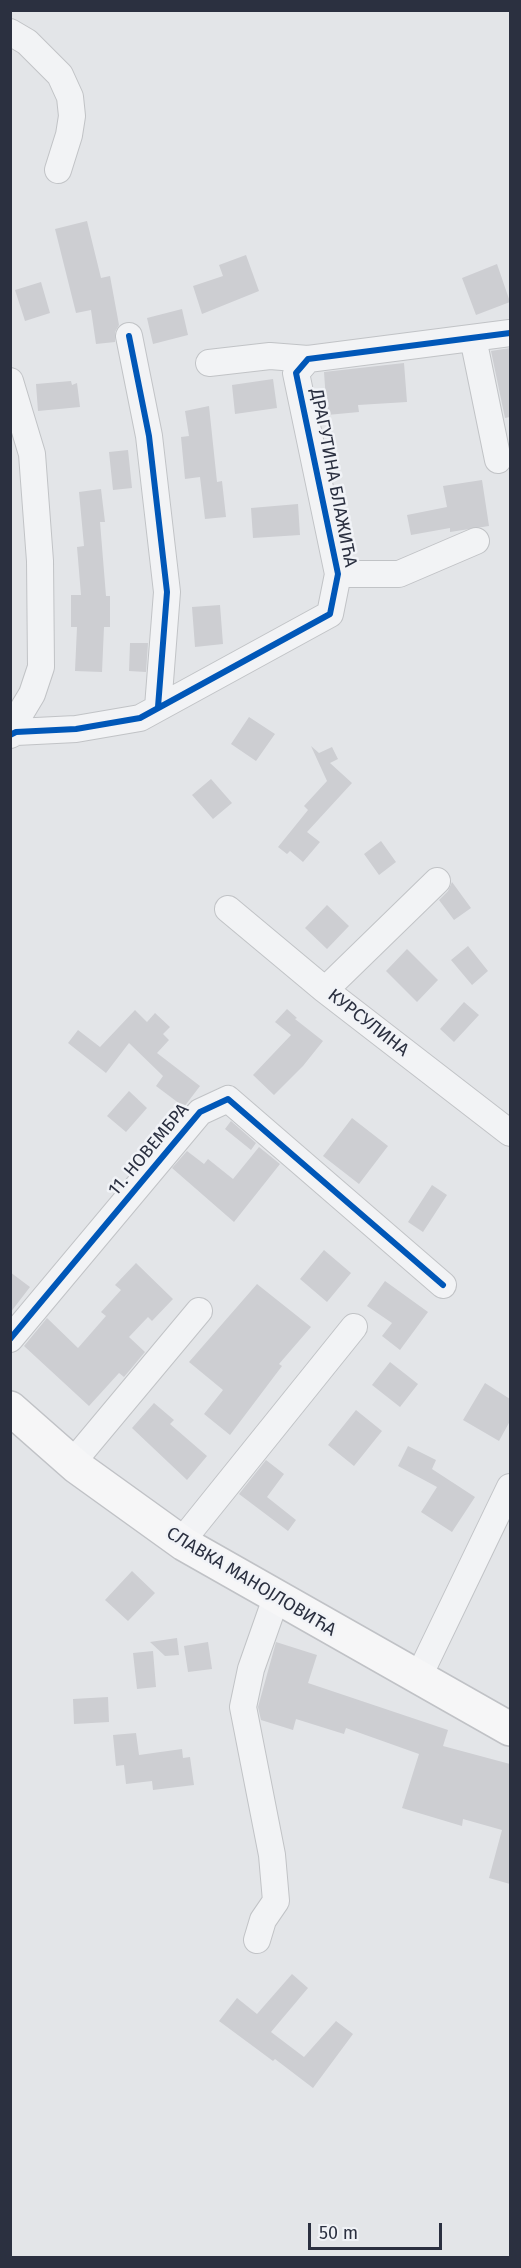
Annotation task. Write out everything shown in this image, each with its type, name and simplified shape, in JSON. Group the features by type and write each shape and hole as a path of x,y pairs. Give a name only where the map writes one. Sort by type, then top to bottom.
{"main road":[{"name":"СЛАВКА МАНОЈЛОВИЋА","path":"15,1421 180,1542 510,1729"}],"street":[{"path":"10,32 27,42 60,75 70,97 72,116 69,135 58,170"},
{"path":"209,363 270,356 308,359 510,333"},
{"path":"129,336 149,436 168,592 158,707"},
{"path":"473,338 498,460"},
{"name":"ДРАГУТИНА БЛАЖИЋА","path":"13,721 76,729 140,718 330,614 338,574 296,373 308,359"},
{"path":"10,381 32,454 40,561 41,667 32,694 13,721"},
{"path":"338,574 399,574 476,541"},
{"path":"326,990 437,881"},
{"name":"КУРСУЛИНА","path":"228,909 326,990 510,1133"},
{"name":"11. НОВЕМБРА","path":"10,1339 200,1112 228,1099 443,1285"},
{"path":"72,1463 199,1311"},
{"path":"180,1542 354,1327"},
{"path":"418,1678 510,1487"},
{"path":"257,1940 262,1920 276,1901 272,1856 243,1707 250,1669 276,1598"}],"building":[{"path":"87,221 101,278 110,276 119,325 115,332 115,342 96,344 91,310 76,313 55,229"},
{"path":"246,255 259,291 202,314 193,286 223,276 219,265"},
{"path":"497,264 510,302 476,315 462,278"},
{"path":"41,282 50,313 25,321 15,290"},
{"path":"182,309 188,335 153,344 147,318"},
{"path":"510,348 510,417 505,418 491,351"},
{"path":"404,363 407,402 358,405 359,412 327,415 324,372"},
{"path":"273,379 277,408 235,414 232,385"},
{"path":"71,381 72,385 77,383 80,407 38,411 36,384"},
{"path":"209,406 217,482 222,481 226,517 205,519 200,477 185,479 181,437 189,436 185,411"},
{"path":"128,450 132,488 113,490 109,452"},
{"path":"482,480 489,526 450,532 450,528 411,535 407,515 447,507 443,486"},
{"path":"101,489 105,522 100,522 106,596 110,596 110,627 104,627 102,672 75,671 77,627 71,627 71,595 81,595 77,547 84,546 79,492"},
{"path":"298,504 300,535 253,538 251,508"},
{"path":"220,605 223,644 195,647 192,607"},
{"path":"130,643 148,643 146,672 129,671"},
{"path":"249,717 275,734 256,761 231,744"},
{"path":"311,746 319,753 332,747 338,759 330,763 352,783 307,832 320,842 303,862 290,851 287,854 278,847 308,810 304,806 327,781"},
{"path":"211,779 232,803 213,819 192,795"},
{"path":"381,841 396,862 379,875 364,854"},
{"path":"452,882 471,908 454,920 439,900 448,891"},
{"path":"327,905 349,926 327,949 305,928"},
{"path":"468,946 488,971 472,985 451,960"},
{"path":"407,949 438,980 417,1002 386,971"},
{"path":"464,1002 479,1015 454,1042 440,1029"},
{"path":"287,1009 297,1018 295,1019 323,1041 303,1066 274,1095 253,1075 291,1035 275,1022"},
{"path":"135,1010 147,1022 155,1013 170,1027 163,1034 169,1040 157,1053 200,1086 184,1107 156,1086 163,1076 129,1043 106,1073 68,1043 78,1030 100,1047"},
{"path":"129,1091 147,1108 126,1132 107,1116"},
{"path":"352,1118 388,1146 359,1184 323,1156"},
{"path":"231,1121 256,1143 251,1150 225,1129"},
{"path":"259,1147 280,1164 234,1222 172,1168 187,1151 204,1164 208,1159 233,1179"},
{"path":"432,1185 447,1195 423,1232 408,1222"},
{"path":"324,1250 351,1273 327,1302 300,1279"},
{"path":"136,1263 173,1299 152,1321 148,1317 129,1337 145,1352 124,1377 119,1373 89,1406 24,1346 47,1318 78,1348 106,1316 101,1312 121,1290 115,1285"},
{"path":"10,1272 30,1287 10,1313"},
{"path":"385,1281 428,1312 400,1350 382,1336 392,1323 367,1306"},
{"path":"257,1284 311,1327 279,1364 282,1366 230,1435 204,1414 223,1390 189,1362"},
{"path":"390,1362 418,1384 400,1407 372,1385"},
{"path":"485,1383 510,1399 510,1421 499,1441 463,1420"},
{"path":"154,1403 174,1420 170,1424 207,1456 187,1480 132,1428"},
{"path":"356,1410 382,1431 354,1466 328,1445"},
{"path":"408,1446 436,1460 432,1469 475,1497 452,1532 421,1512 437,1487 398,1466"},
{"path":"266,1460 284,1474 267,1497 296,1520 288,1531 239,1494"},
{"path":"132,1571 155,1593 128,1621 105,1600"},
{"path":"177,1638 179,1655 165,1656 150,1642"},
{"path":"208,1642 212,1669 188,1672 184,1646"},
{"path":"276,1642 317,1655 308,1683 448,1730 443,1746 510,1764 510,1884 489,1878 502,1830 463,1819 462,1826 402,1808 419,1754 346,1728 344,1734 296,1719 293,1730 261,1720 258,1707"},
{"path":"153,1651 156,1687 137,1689 133,1653"},
{"path":"108,1697 109,1722 74,1724 73,1699"},
{"path":"136,1733 139,1755 182,1749 183,1758 190,1757 194,1785 153,1790 152,1781 126,1784 124,1765 116,1766 113,1735"},
{"path":"292,1974 308,1988 271,2032 304,2057 336,2021 353,2034 313,2088 219,2021 237,1998 257,2014"}],"cycle path":[{"path":"10,735 16,732 76,729 140,718 330,614 338,574 296,373 308,359 510,333"},
{"path":"129,336 149,436 167,592 158,707"},
{"path":"10,1339 200,1112 228,1099 443,1285"}]}
